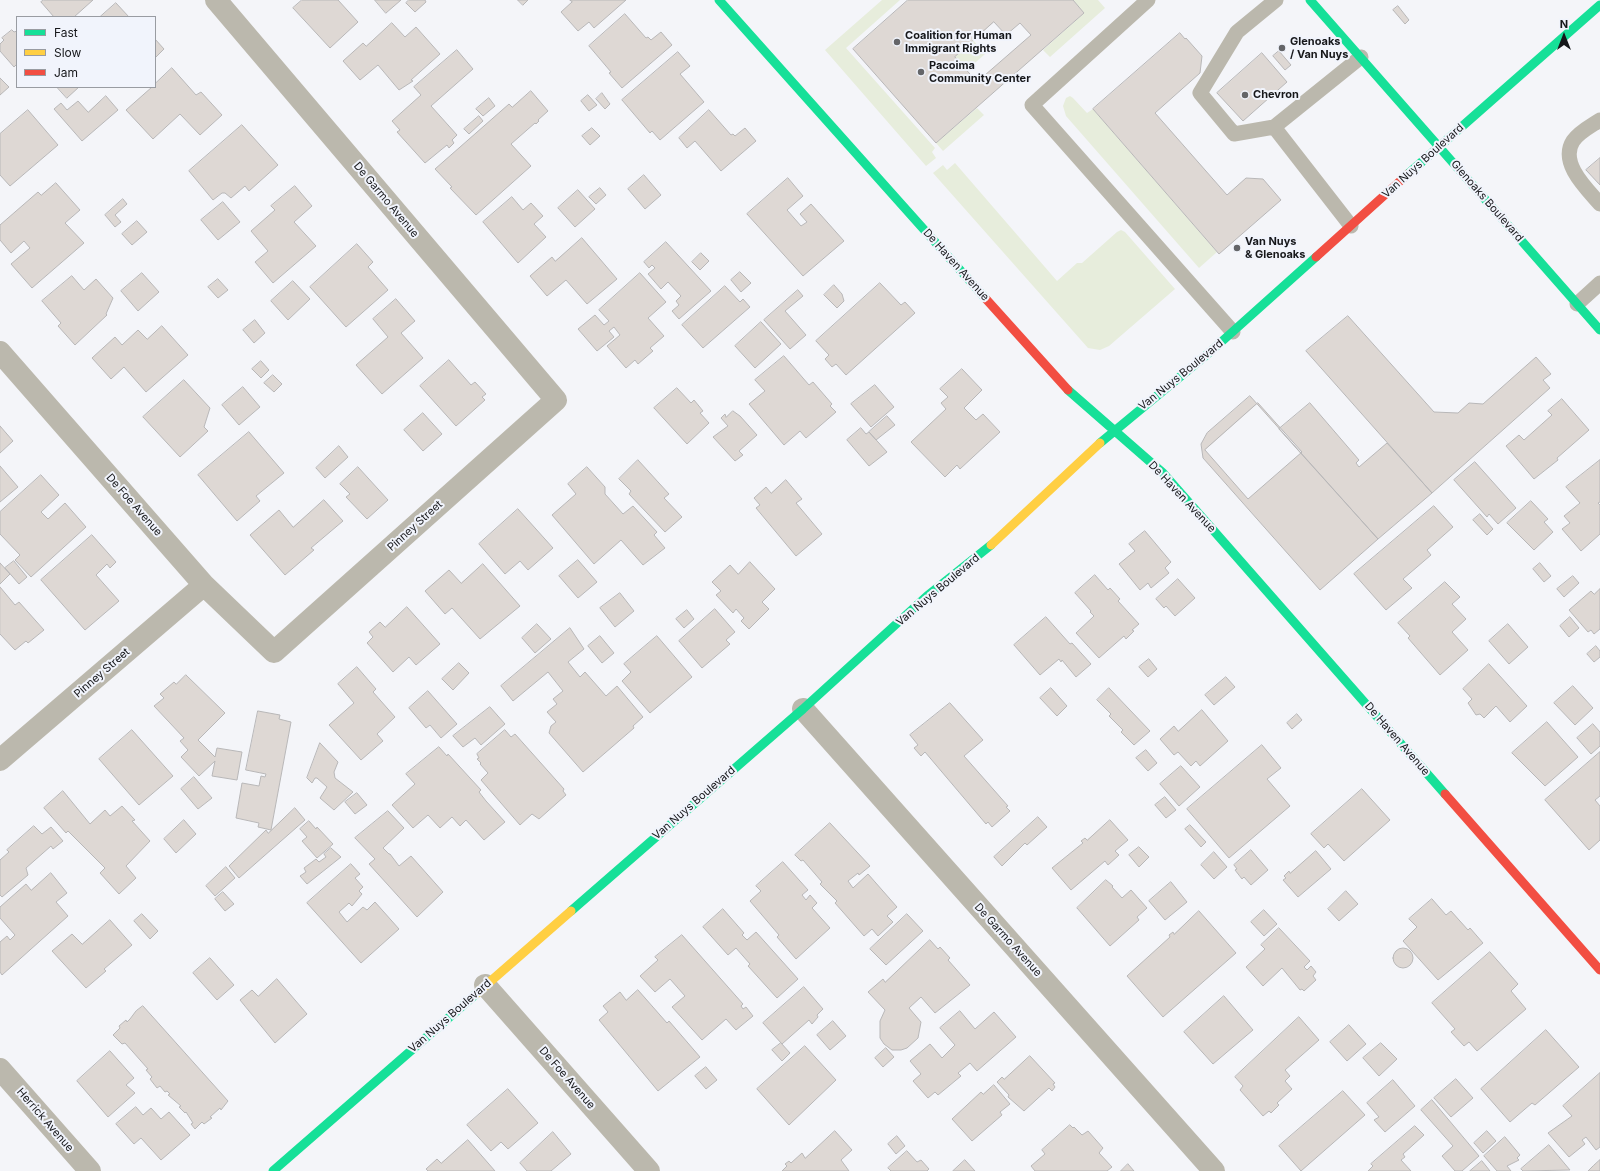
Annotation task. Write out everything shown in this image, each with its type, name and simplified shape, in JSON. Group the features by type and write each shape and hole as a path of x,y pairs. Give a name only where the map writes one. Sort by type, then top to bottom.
{"main road":[{"name":"De Haven Avenue","path":"719,0 1061,384 1163,473 1600,970"},
{"name":"Glenoaks Boulevard","path":"1310,0 1600,330"},
{"name":"Van Nuys Boulevard","path":"273,1171 803,709 927,596 986,550 1114,430 1233,332 1439,146 1600,5"}],"street":[{"name":"De Garmo Avenue","path":"216,0 556,400"},
{"name":"De Foe Avenue","path":"0,352 204,585 274,652"},
{"name":"Pinney Street","path":"274,652 556,400"},
{"name":"Pinney Street","path":"0,760 204,585"},
{"name":"De Garmo Avenue","path":"803,709 1214,1171"},
{"name":"De Foe Avenue","path":"485,985 650,1171"},
{"name":"Herrick Avenue","path":"0,1069 90,1171"}],"lane":[{"path":"1148,0 1032,105 1233,332"},
{"path":"1276,0 1237,32 1200,92 1234,134 1274,126 1360,57"},
{"path":"1600,120 1585,130 1572,142 1569,157 1574,173 1600,204"},
{"path":"1274,126 1351,226"},
{"path":"1577,304 1600,282"}],"green space":[{"path":"882,0 900,0 846,48 935,148 932,152 936,158 926,166 825,50"},
{"path":"1073,0 1098,0 1105,8 1050,57 1043,50 1084,13"},
{"path":"973,40 985,54 967,70 955,57"},
{"path":"1070,96 1087,113 1093,109 1217,252 1199,268 1066,116 1063,106 1066,98"},
{"path":"977,108 984,115 943,151 936,143"},
{"path":"955,163 1057,281 1077,263 1082,263 1121,230 1125,232 1175,289 1109,346 1100,350 1088,348 933,173 943,165 947,170"}],"building":[{"path":"44,0 93,0 75,16 53,16 41,2"},
{"path":"302,0 338,0 358,22 330,48 293,8"},
{"path":"375,0 401,0 386,13"},
{"path":"409,0 425,0 426,2 415,12 406,3"},
{"path":"518,0 528,0 523,5"},
{"path":"570,0 626,0 594,28 589,22 578,31 561,12 572,2"},
{"name":"Pacoima Community Center","path":"908,0 1073,0 1084,13 936,143 853,49","holes":["994,22 1006,35 1020,23 1031,35 977,82 955,57"]},
{"path":"116,3 128,16 101,16"},
{"path":"1398,6 1409,20 1405,24 1393,10"},
{"path":"625,14 646,38 648,37 651,40 661,32 672,45 622,88 609,73 611,72 589,46"},
{"path":"392,23 405,37 416,27 440,54 411,80 413,81 399,90 378,65 360,80 343,61 363,43 366,46"},
{"path":"12,30 14,32 16,31 16,65 14,67 0,51 0,44 4,40 2,38"},
{"path":"1180,33 1202,56 1200,73 1155,113 1227,195 1246,178 1263,179 1281,200 1219,254 1093,109"},
{"path":"156,40 164,49 156,57"},
{"path":"457,50 473,69 431,106 457,135 452,140 454,143 449,148 447,145 425,163 397,132 400,130 392,121 421,95 414,87"},
{"path":"1279,51 1291,65 1285,70 1273,56"},
{"path":"678,52 690,66 680,74 704,102 660,140 652,131 650,133 622,100"},
{"path":"1262,53 1287,82 1243,121 1217,93"},
{"path":"172,68 196,95 201,92 222,115 200,135 180,114 153,139 126,110 151,88 156,88 156,83"},
{"path":"0,78 9,87 0,95"},
{"path":"58,88 78,88 67,98"},
{"path":"531,91 548,111 538,120 539,121 536,124 535,123 511,144 531,166 476,215 450,188 452,187 435,169 509,104 512,107"},
{"path":"602,93 610,104 605,109 596,99"},
{"path":"588,95 597,105 589,111 581,101"},
{"path":"106,96 118,110 82,141 54,109 61,103 67,110 78,101 88,112"},
{"path":"489,98 495,106 483,116 476,109"},
{"path":"28,110 58,145 10,186 0,175 0,134"},
{"path":"709,110 731,135 733,134 735,136 745,128 756,141 721,171 695,141 687,148 679,138"},
{"path":"479,116 483,121 469,134 464,129"},
{"path":"242,125 278,165 249,191 245,186 231,198 225,193 222,193 213,200 189,171"},
{"path":"592,128 600,136 590,145 582,136"},
{"path":"1600,158 1600,185 1586,170"},
{"path":"644,175 661,195 645,209 628,189"},
{"path":"788,178 803,196 787,210 801,226 807,222 800,214 811,204 844,241 803,276 747,214"},
{"path":"56,183 80,210 65,223 84,243 32,288 11,264 30,248 24,241 11,253 0,240 0,225 38,192 41,195"},
{"path":"295,186 312,206 294,222 316,246 273,283 255,262 268,251 251,231 275,210 271,206"},
{"path":"600,188 606,195 596,204 589,197"},
{"path":"578,190 595,209 575,227 558,208"},
{"path":"512,197 523,210 531,203 543,216 534,224 546,237 518,263 483,222"},
{"path":"123,199 127,204 115,215 121,222 115,227 105,215"},
{"path":"223,202 240,222 218,240 201,220"},
{"path":"137,221 147,232 132,245 122,234"},
{"path":"582,238 617,279 587,304 566,280 547,296 530,276 552,257 555,261"},
{"path":"666,242 711,291 679,319 672,311 679,305 676,301 681,296 668,282 661,289 648,274 655,268 652,265 649,268 644,262"},
{"path":"357,244 373,262 368,267 388,290 346,327 310,287"},
{"path":"701,253 709,261 700,270 692,262"},
{"path":"740,272 751,283 741,292 731,280"},
{"path":"142,273 159,292 138,311 121,291"},
{"path":"640,273 666,302 648,318 664,336 650,348 653,351 638,364 635,360 626,368 607,346 620,335 614,327 609,331 614,337 597,351 578,329 595,315 604,325 609,321 599,310"},
{"path":"72,276 84,290 96,279 113,298 106,314 107,315 75,345 58,326 61,323 42,301"},
{"path":"218,279 228,290 218,298 208,287"},
{"path":"293,281 310,299 288,320 271,301"},
{"path":"880,283 901,305 905,302 915,313 846,375 836,364 832,367 825,359 829,355 816,341"},
{"path":"834,285 842,294 844,301 837,308 824,295"},
{"path":"725,286 740,302 743,299 750,307 703,348 682,325"},
{"path":"798,290 803,296 785,311 806,335 790,349 764,320"},
{"path":"396,299 415,321 401,333 423,358 382,394 356,365 388,337 373,319"},
{"path":"1348,316 1434,412 1458,413 1469,403 1483,404 1536,357 1551,374 1543,380 1550,388 1432,493 1306,351"},
{"path":"255,320 265,333 254,343 243,330"},
{"path":"761,322 781,344 755,368 735,346"},
{"path":"162,326 188,355 146,392 124,367 111,379 92,358 115,337 122,345 138,330 147,339"},
{"path":"784,356 809,385 813,382 832,404 830,406 836,412 806,438 800,431 784,445 749,404 765,391 755,380"},
{"path":"449,360 471,385 475,382 486,394 482,397 485,400 456,426 420,386"},
{"path":"261,361 269,370 261,378 252,369"},
{"path":"962,369 982,390 964,408 976,420 983,414 1000,432 960,469 957,465 945,477 911,442 946,409 941,403 948,397 940,389"},
{"path":"273,375 282,384 274,392 264,383"},
{"path":"184,380 210,408 204,427 208,431 180,457 143,417"},
{"path":"875,385 894,407 871,427 851,404"},
{"path":"243,387 260,407 239,425 222,405"},
{"path":"677,388 691,403 694,400 703,411 700,413 709,423 687,444 654,408"},
{"path":"1250,396 1378,539 1320,590 1203,458 1201,444 1207,433"},
{"path":"1562,399 1589,430 1557,458 1558,460 1534,479 1506,446 1519,435 1524,440 1552,415 1548,411"},
{"path":"1258,403 1302,452 1248,499 1205,450"},
{"path":"1310,403 1359,460 1356,463 1359,467 1387,443 1432,493 1378,539 1279,429"},
{"path":"733,411 740,416 757,435 739,451 743,455 735,461 713,437 728,426 721,418 725,414 726,417"},
{"path":"423,413 442,434 423,451 404,430"},
{"path":"887,416 895,425 876,440 869,432"},
{"path":"0,426 13,441 0,453"},
{"path":"861,428 866,434 869,432 887,452 869,466 847,440"},
{"path":"249,432 284,473 256,496 260,501 237,521 198,475"},
{"path":"339,446 348,457 325,478 316,468"},
{"path":"638,460 669,494 664,498 682,517 665,532 629,494 631,491 619,479"},
{"path":"1600,460 1600,502 1598,503 1600,505 1600,534 1581,551 1562,529 1570,523 1564,516 1580,503 1566,487"},
{"path":"1475,462 1516,508 1498,524 1489,514 1487,517 1454,480"},
{"path":"0,466 18,487 0,502"},
{"path":"358,467 388,500 367,519 346,497 350,494 340,484"},
{"path":"587,467 605,487 605,494 623,514 633,506 657,532 654,535 665,548 643,565 621,540 594,564 552,515 576,494 568,484"},
{"path":"41,475 59,495 41,512 48,519 65,503 86,527 31,577 15,560 20,555 0,534 0,512"},
{"path":"786,480 802,499 796,503 822,534 796,556 756,508 760,505 754,498 766,487 771,493"},
{"path":"324,500 343,521 311,548 314,550 285,575 250,535 279,510 293,527"},
{"path":"1531,501 1548,519 1544,522 1553,532 1534,550 1507,523"},
{"path":"1434,506 1453,527 1427,550 1431,555 1403,579 1412,588 1386,610 1354,574"},
{"path":"518,509 553,548 528,570 520,561 505,574 479,544"},
{"path":"1480,514 1493,529 1487,535 1473,520"},
{"path":"1145,531 1171,562 1165,568 1169,573 1151,588 1148,583 1140,590 1119,564 1135,551 1129,544"},
{"path":"92,535 116,562 110,568 107,564 96,575 119,601 85,630 41,580"},
{"path":"578,560 597,582 578,598 559,576"},
{"path":"14,561 27,577 19,584 5,568"},
{"path":"750,562 775,589 762,602 769,609 749,629 741,621 744,618 736,609 733,613 716,595 721,591 712,582 730,565 738,574"},
{"path":"0,563 10,574 0,584"},
{"path":"1540,563 1551,576 1544,582 1533,569"},
{"path":"483,564 520,606 480,639 452,608 445,614 425,591 449,570 461,583"},
{"path":"1095,575 1108,590 1110,588 1120,599 1118,601 1139,624 1132,630 1134,631 1126,639 1124,636 1099,658 1076,633 1094,616 1075,593"},
{"path":"1573,576 1579,583 1564,597 1557,589"},
{"path":"1178,579 1195,598 1175,616 1166,606 1164,608 1156,599"},
{"path":"1445,582 1460,597 1452,604 1466,619 1452,632 1468,650 1440,675 1408,638 1410,636 1398,623"},
{"path":"0,587 15,605 19,602 44,630 28,643 26,641 15,650 0,634"},
{"path":"1600,589 1600,629 1594,634 1591,630 1588,632 1569,610 1591,591 1594,594"},
{"path":"620,593 634,611 615,627 600,608"},
{"path":"407,607 440,644 416,665 409,657 393,672 367,643 373,637 369,632 380,622 385,627"},
{"path":"715,609 735,632 726,640 730,644 702,668 679,641"},
{"path":"687,610 694,619 684,628 676,619"},
{"path":"1046,617 1070,644 1072,643 1091,664 1076,677 1062,660 1061,662 1059,659 1040,675 1014,645"},
{"path":"1570,617 1579,628 1569,637 1560,626"},
{"path":"537,624 551,639 535,653 522,638"},
{"path":"1508,624 1528,647 1509,664 1489,641"},
{"path":"570,628 584,649 568,662 580,677 585,672 606,696 617,686 643,717 633,726 634,728 583,772 549,733 551,726 556,722 547,712 557,704 553,699 563,691 548,672 513,701 501,686"},
{"path":"600,636 614,653 602,663 588,646"},
{"path":"657,636 692,677 650,713 622,681 631,672 624,664"},
{"path":"1596,646 1600,651 1600,657 1594,662 1587,654"},
{"path":"1149,659 1157,669 1148,677 1139,667"},
{"path":"459,663 469,673 453,690 442,679"},
{"path":"1489,664 1527,706 1510,722 1496,706 1484,718 1480,714 1476,715 1468,703 1472,699 1463,689"},
{"path":"357,667 376,689 373,692 395,717 377,734 383,741 361,760 329,725 354,703 338,684"},
{"path":"186,675 225,713 198,740 215,757 217,748 242,752 237,780 212,776 215,761 199,776 181,757 188,750 180,741 184,738 154,706 164,698 160,694 174,682 176,684"},
{"path":"1226,677 1235,687 1214,705 1205,695"},
{"path":"1573,686 1593,708 1575,725 1554,703"},
{"path":"1051,688 1067,706 1057,716 1040,698"},
{"path":"1109,688 1150,731 1134,745 1121,732 1123,730 1109,716 1111,714 1097,700"},
{"path":"428,691 457,724 441,738 430,725 426,728 409,708"},
{"path":"950,703 983,740 964,756 1008,806 1006,807 1010,811 992,827 988,822 986,824 925,752 921,756 914,748 918,745 910,735"},
{"path":"490,707 505,724 481,745 475,738 463,747 453,736"},
{"path":"1202,710 1228,741 1200,766 1196,761 1191,766 1178,752 1174,755 1160,739 1174,726 1178,731"},
{"path":"258,711 280,715 279,719 291,722 271,830 258,827 259,823 236,818 242,783 259,786 261,776 265,777 266,774 246,770"},
{"path":"1297,714 1302,720 1292,729 1287,723"},
{"path":"1547,722 1578,757 1545,786 1512,753"},
{"path":"1593,724 1600,732 1600,746 1591,754 1577,738"},
{"path":"132,730 173,776 139,805 99,759"},
{"path":"505,730 511,737 515,734 564,789 563,791 566,795 539,819 532,814 520,825 481,780 488,773 477,759 479,758 477,754"},
{"path":"320,743 338,762 334,772 335,778 353,792 334,810 320,798 327,787 317,778 315,778 312,783 307,778"},
{"path":"1262,745 1281,768 1267,779 1290,806 1229,858 1187,809"},
{"path":"439,747 447,756 448,754 481,790 479,792 505,822 484,840 466,820 460,826 452,817 440,828 428,815 413,828 392,805 415,784 406,774"},
{"path":"1146,750 1157,763 1148,771 1136,758"},
{"path":"1600,752 1600,796 1595,800 1600,806 1600,840 1589,850 1545,800"},
{"path":"1181,766 1200,787 1179,806 1160,784"},
{"path":"194,777 212,798 198,809 181,789"},
{"path":"1362,789 1390,820 1344,861 1328,844 1324,848 1311,834"},
{"path":"63,791 90,824 105,810 110,816 122,806 135,820 132,821 150,841 126,866 136,878 119,894 100,873 105,868 68,831 66,833 44,808"},
{"path":"357,793 367,805 355,814 345,802"},
{"path":"1165,797 1176,810 1166,818 1155,805"},
{"path":"295,808 305,820 239,878 229,866 266,830 268,833"},
{"path":"388,811 404,828 383,848 390,854 399,866 411,856 443,892 417,917 369,864 375,859 355,838"},
{"path":"1038,817 1047,827 1027,845 1025,843 1002,866 994,857"},
{"path":"184,820 196,834 176,853 164,839"},
{"path":"1110,820 1128,840 1115,851 1119,855 1108,865 1105,861 1071,890 1052,868 1083,843 1081,841 1085,838 1087,840"},
{"path":"309,821 316,829 317,827 333,844 317,858 302,841 307,837 300,829"},
{"path":"830,823 870,866 859,875 858,873 848,881 853,888 868,874 897,907 887,916 893,922 878,936 872,929 864,936 835,903 837,901 820,884 822,882 803,860 801,861 795,855"},
{"path":"1190,825 1206,842 1201,847 1185,829"},
{"path":"34,826 42,834 51,827 63,841 53,849 51,846 26,868 28,875 2,897 0,895 0,860 9,852 7,850"},
{"path":"1139,847 1149,857 1139,867 1129,855"},
{"path":"331,848 341,857 307,884 300,876 306,872 304,868 316,859 319,862 326,857 324,854"},
{"path":"1251,850 1268,870 1251,885 1244,877 1242,879 1235,870 1237,869 1234,865"},
{"path":"1316,851 1331,869 1298,897 1283,880 1286,878 1284,876 1289,871 1290,873"},
{"path":"1214,852 1227,867 1214,879 1201,865"},
{"path":"783,862 808,890 802,895 806,900 810,895 817,903 812,908 830,928 796,959 777,937 779,935 750,901 761,891 756,886"},
{"path":"351,864 360,874 355,878 363,887 359,891 362,894 352,906 349,903 339,912 347,922 363,907 367,910 375,902 399,929 361,963 307,903"},
{"path":"226,867 235,878 215,896 206,886"},
{"path":"51,873 67,893 56,902 68,916 2,975 0,972 0,942 7,936 10,940 15,935 0,918 0,907 26,884 31,890"},
{"path":"1106,880 1113,886 1112,887 1122,898 1131,890 1147,908 1137,917 1139,920 1110,946 1077,908"},
{"path":"1171,882 1187,902 1165,920 1149,901"},
{"path":"1346,891 1358,904 1339,921 1328,909"},
{"path":"223,892 234,904 225,911 215,899"},
{"path":"1432,899 1446,915 1451,911 1468,930 1470,928 1483,943 1438,980 1403,941 1417,927 1409,919"},
{"path":"723,909 744,933 742,935 747,940 756,932 798,979 777,998 748,966 750,964 736,948 728,955 703,927"},
{"path":"1264,910 1277,924 1264,936 1251,922"},
{"path":"1199,911 1236,953 1163,1017 1127,976 1170,937 1169,935 1173,932 1174,934"},
{"path":"142,914 158,931 150,939 134,921"},
{"path":"907,914 923,931 886,965 870,949"},
{"path":"110,920 132,945 104,969 106,971 86,988 52,951 72,934 82,944"},
{"path":"1279,928 1310,961 1304,967 1307,970 1311,966 1316,972 1313,976 1316,980 1304,991 1302,989 1300,990 1282,968 1263,986 1246,967 1265,949 1261,945"},
{"path":"682,935 743,1004 741,1006 743,1009 746,1007 753,1016 736,1030 726,1019 702,1040 672,1007 685,996 670,979 655,992 640,976 658,960 655,957"},
{"path":"930,940 938,949 940,947 950,958 948,960 970,985 935,1013 921,997 909,1008 921,1022 918,1038 907,1048 892,1050 884,1044 880,1038 880,1021 885,1010 868,992 883,979 885,982"},
{"path":"1399,948 1407,948 1413,954 1413,962 1407,968 1399,968 1393,962 1393,954"},
{"path":"1490,952 1518,984 1511,991 1526,1009 1477,1051 1469,1042 1464,1046 1451,1032 1455,1029 1432,1003"},
{"path":"210,958 234,985 217,1000 193,973"},
{"path":"277,979 307,1014 275,1043 240,1000 252,990 258,996"},
{"path":"804,987 823,1009 817,1015 818,1017 812,1024 809,1020 782,1044 763,1023"},
{"path":"638,990 667,1023 669,1021 700,1057 658,1091 599,1020 608,1012 603,1006 620,992 626,1000"},
{"path":"1224,996 1253,1030 1213,1064 1184,1032"},
{"path":"143,1006 228,1101 221,1110 220,1108 210,1117 212,1118 204,1124 202,1122 195,1129 186,1112 185,1113 179,1107 181,1106 168,1095 170,1094 167,1091 165,1092 160,1086 157,1088 150,1079 152,1077 146,1070 148,1069 125,1043 122,1044 113,1035 120,1028 119,1026 126,1020 127,1022 136,1011"},
{"path":"960,1011 975,1029 994,1012 1016,1037 977,1071 970,1063 958,1073 961,1076 938,1095 935,1092 928,1098 913,1081 921,1074 910,1061 930,1044 942,1058 955,1045 940,1028"},
{"path":"1299,1017 1319,1040 1285,1070 1290,1076 1285,1081 1292,1089 1277,1103 1279,1105 1271,1113 1269,1111 1263,1116 1240,1090 1243,1086 1235,1077"},
{"path":"833,1021 846,1036 830,1050 817,1035"},
{"path":"1349,1025 1366,1044 1347,1061 1330,1042"},
{"path":"1546,1030 1579,1067 1535,1105 1532,1103 1510,1122 1481,1089"},
{"path":"781,1043 790,1053 782,1061 772,1050"},
{"path":"1381,1043 1397,1059 1379,1076 1363,1058"},
{"path":"805,1046 836,1080 789,1125 757,1089"},
{"path":"886,1048 894,1057 883,1067 875,1058"},
{"path":"110,1051 134,1078 126,1085 135,1093 108,1117 77,1081"},
{"path":"1030,1056 1055,1083 1053,1084 1055,1087 1052,1091 1049,1088 1024,1111 1008,1097 1009,1095 997,1082 1002,1077 1004,1079"},
{"path":"706,1067 717,1080 706,1089 695,1076"},
{"path":"1600,1073 1600,1147 1596,1150 1586,1137 1582,1140 1585,1144 1569,1157 1548,1133 1572,1116 1563,1106"},
{"path":"1456,1079 1473,1098 1451,1117 1434,1098"},
{"path":"1393,1080 1415,1106 1385,1132 1374,1120 1379,1117 1367,1103"},
{"path":"994,1085 1010,1104 1000,1112 1002,1115 972,1141 952,1119 981,1092 983,1094"},
{"path":"508,1089 538,1123 508,1149 501,1142 491,1151 467,1125"},
{"path":"1343,1091 1365,1115 1301,1171 1279,1146"},
{"path":"1432,1100 1479,1156 1462,1171 1455,1171 1442,1156 1453,1146 1421,1110"},
{"path":"136,1107 143,1115 151,1108 161,1119 169,1112 190,1135 161,1160 141,1138 134,1144 116,1124"},
{"path":"1070,1125 1082,1135 1088,1131 1103,1148 1099,1153 1112,1167 1107,1171 1035,1171 1031,1166 1045,1154 1042,1150"},
{"path":"1415,1126 1424,1135 1403,1154 1405,1157 1401,1160 1411,1171 1368,1171 1373,1166 1371,1164"},
{"path":"835,1131 852,1150 841,1160 849,1171 782,1171 787,1166 785,1164 789,1161 791,1163 802,1153 805,1158"},
{"path":"1487,1131 1496,1141 1483,1153 1474,1143"},
{"path":"553,1132 571,1154 551,1171 527,1171 520,1163"},
{"path":"897,1136 905,1146 896,1154 888,1144"},
{"path":"1505,1137 1520,1155 1517,1158 1519,1160 1507,1166 1511,1171 1497,1171 1484,1156"},
{"path":"468,1140 495,1171 428,1171 426,1169 437,1159 441,1163"},
{"path":"1549,1145 1570,1170 1523,1171 1521,1169"},
{"path":"907,1151 917,1162 921,1160 929,1169 927,1171 891,1171 888,1168"},
{"path":"965,1160 975,1171 953,1171"},
{"path":"1600,1160 1600,1171 1588,1171 1593,1166"},
{"path":"1482,1161 1490,1171 1470,1171"},
{"path":"1128,1164 1134,1171 1121,1171"}],"traffic: fast":[{"path":"719,0 986,299"},
{"path":"1310,0 1600,330"},
{"path":"1408,174 1600,5"},
{"path":"1100,443 1210,352 1316,257"},
{"path":"1068,390 1163,473 1445,794"},
{"path":"571,911 803,709 927,596 991,545"},
{"path":"273,1171 476,994"}],"traffic: slow":[{"path":"991,545 1100,443"},
{"path":"476,994 571,911"}],"traffic: jam":[{"path":"1316,257 1408,174"},
{"path":"986,299 1068,390"},
{"path":"1445,794 1600,970"}],"place":[{"name":"Coalition for Human Immigrant Rights","path":"897,42"},
{"name":"Glenoaks / Van Nuys","path":"1282,48"},
{"name":"Pacoima Community Center","path":"921,72"},
{"name":"Chevron","path":"1245,95"},
{"name":"Van Nuys & Glenoaks","path":"1237,248"}]}
